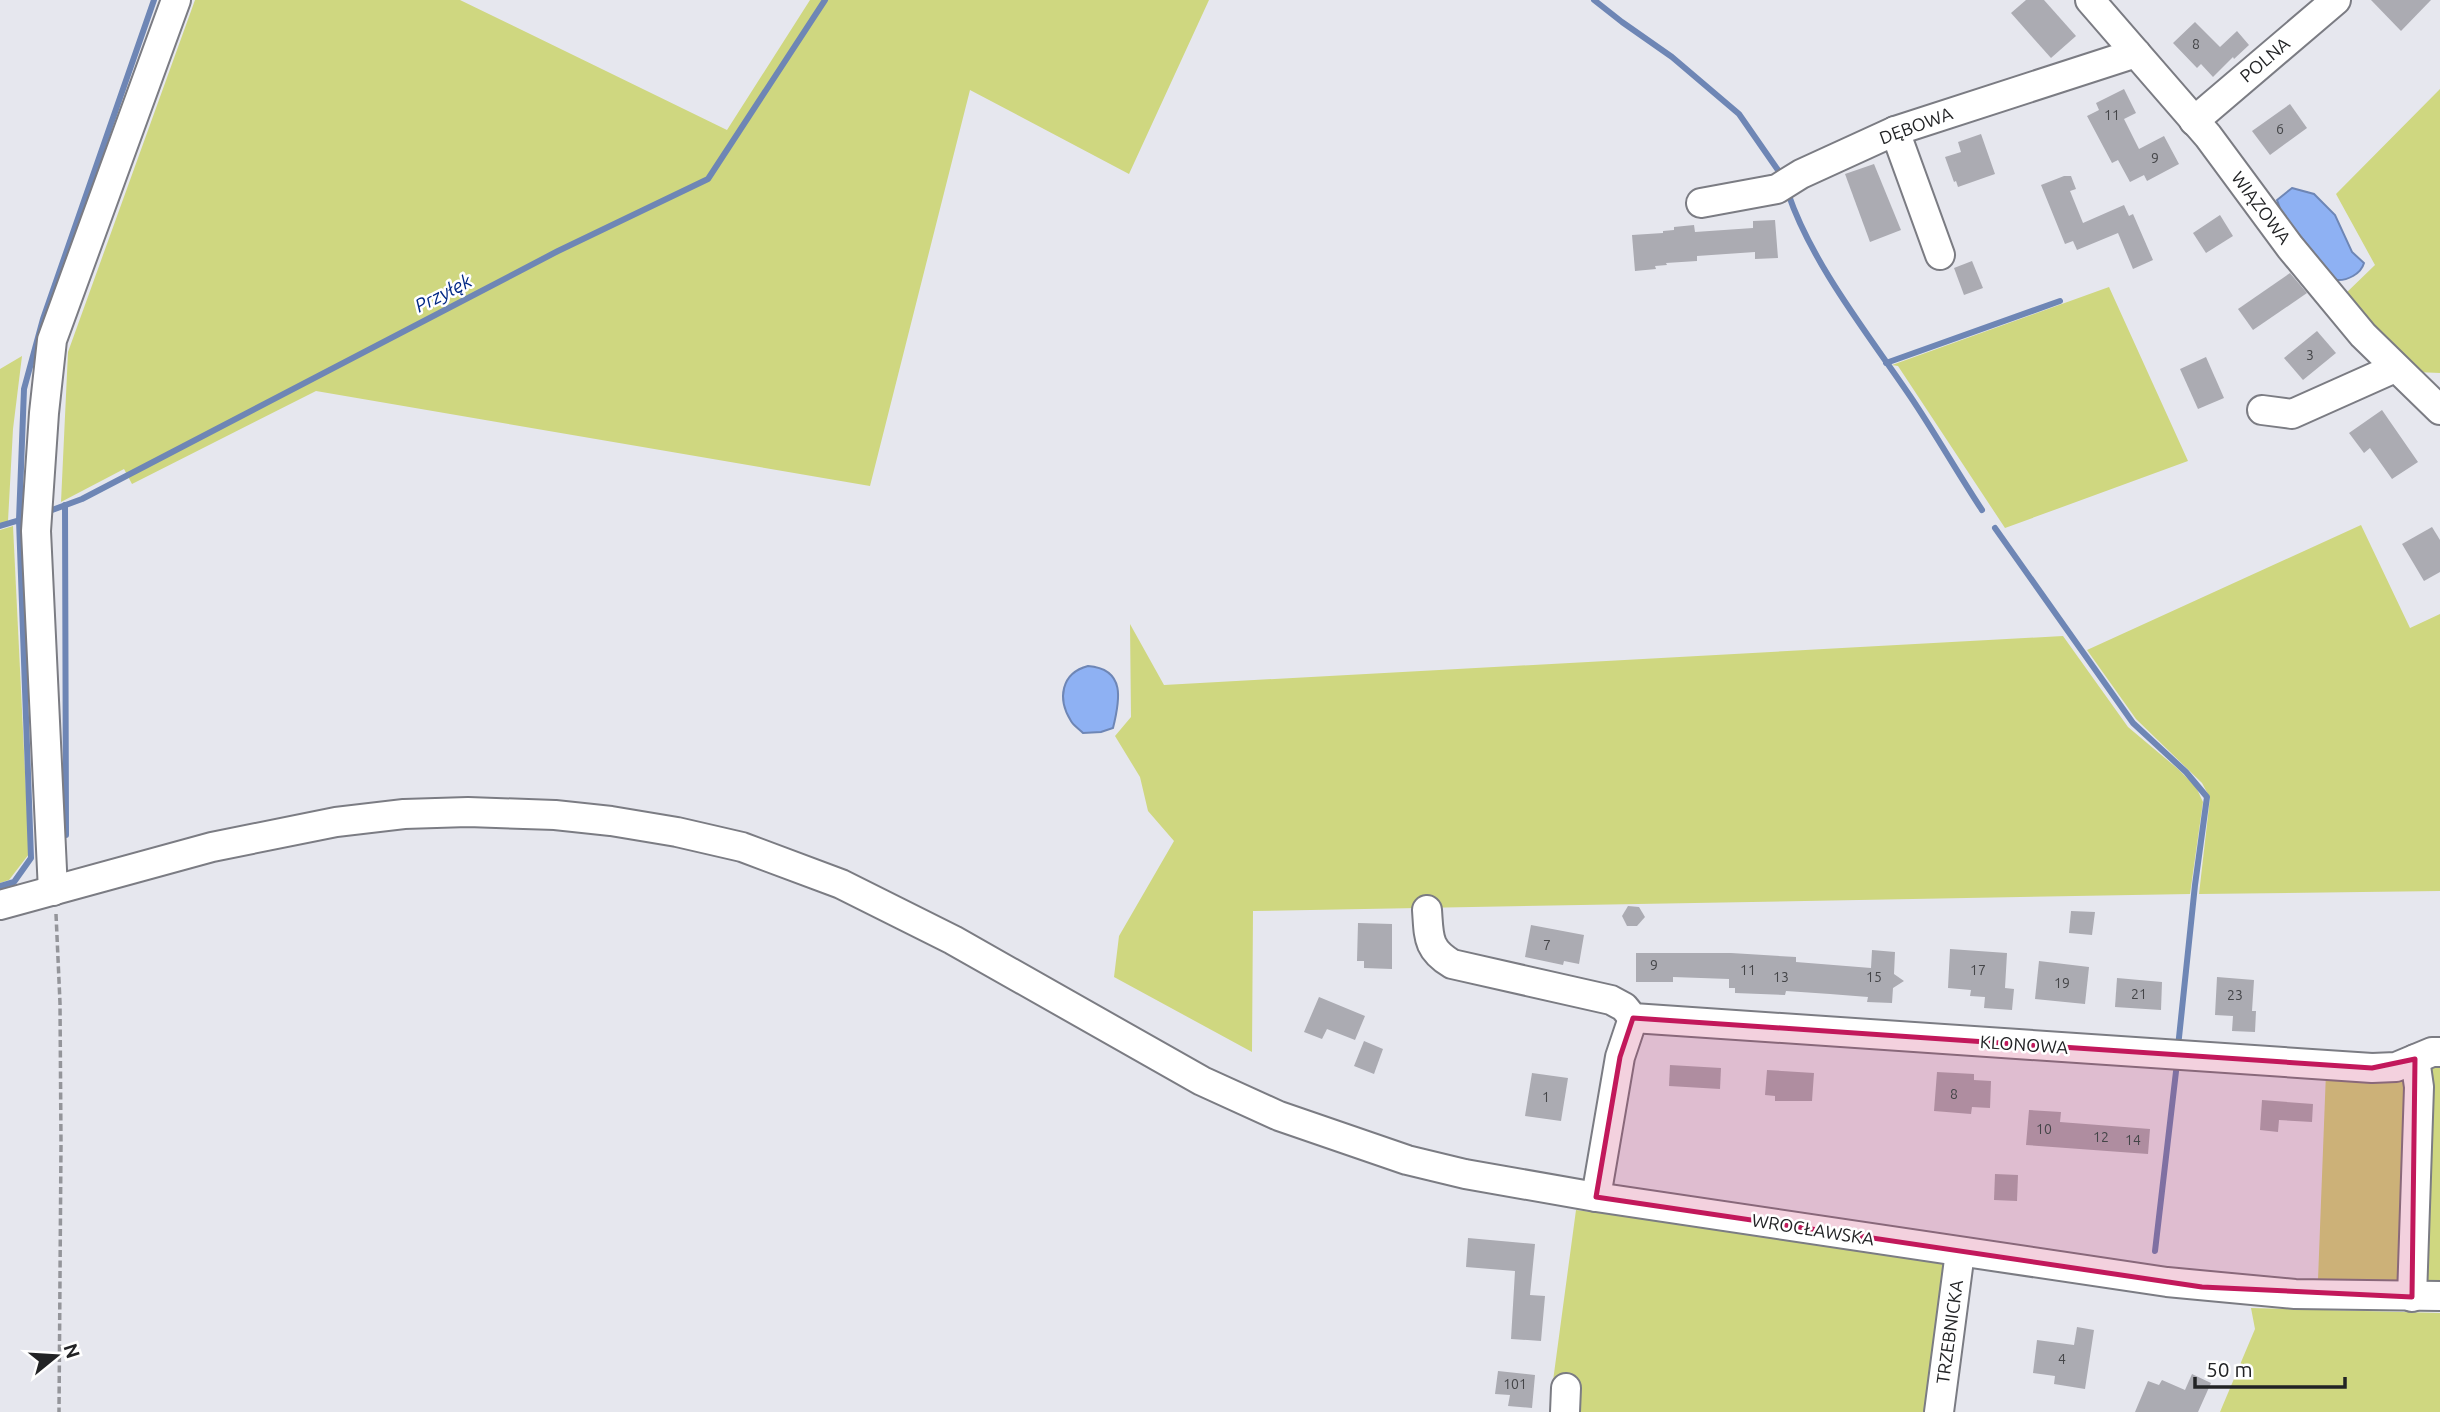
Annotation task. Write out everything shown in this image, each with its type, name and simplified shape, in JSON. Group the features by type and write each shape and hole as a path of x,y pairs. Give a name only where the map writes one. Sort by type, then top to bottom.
{"street":[{"path":"52,891 37,531 44,413 52,340 176,0"},
{"name":"WIĄZOWA","path":"2090,0 2194,121 2290,247 2363,335 2440,410"},
{"name":"POLNA","path":"2194,121 2336,0"},
{"name":"DĘBOWA","path":"1701,203 1777,189 1801,174 1895,131 2136,53"},
{"path":"1895,131 1940,255"},
{"path":"2262,410 2291,414 2395,368"},
{"name":"WROCŁAWSKA","path":"0,905 234,842 373,817 501,813 555,815 651,827 742,847 841,884 953,940 1202,1081 1279,1116 1407,1160 1465,1174 1596,1197 2202,1287 2295,1294 2426,1296"},
{"path":"1427,910 1433,950 1452,964 1611,1000 1623,1007 1633,1018 1620,1057 1596,1197"},
{"name":"KLONOWA","path":"1633,1018 2372,1068 2396,1067 2428,1055"},
{"name":"KLONOWA","path":"2426,1296 2419,1087 2428,1055"},
{"name":"TRZEBNICKA","path":"1938,1412 1960,1252"}],"path":[{"path":"52,891 57,922 60,1003 59,1412"}],"highlighted area":[{"path":"1633,1018 2372,1068 2415,1059 2412,1297 2202,1287 1596,1197 1620,1057"}],"green space":[{"path":"195,0 460,0 727,130 810,0 1209,0 1129,174 970,90 870,486 316,391 132,484 124,469 61,502 68,352"},
{"path":"2440,89 2440,373 2416,372 2343,296 2375,265 2336,194"},
{"path":"2109,287 2188,461 2005,528 1898,366 1892,365"},
{"path":"22,356 13,429 8,521 0,524 0,369"},
{"path":"2361,525 2410,628 2440,614 2440,891 2199,894 2210,798 2202,783 2136,719 2087,650"},
{"path":"13,526 29,854 9,880 0,883 0,530"},
{"path":"1130,624 1164,685 2063,636 2128,727 2196,787 2203,802 2190,894 1253,911 1252,1052 1114,977 1119,936 1174,841 1148,811 1140,777 1115,736 1131,717"},
{"path":"2440,1063 2440,1283 2318,1280 2326,1072 2400,1080"},
{"path":"1576,1210 1942,1258 1951,1269 1932,1412 1571,1412 1571,1385 1553,1381"},
{"path":"2251,1308 2440,1313 2440,1412 2220,1412 2255,1329"}],"water":[{"path":"2292,188 2314,194 2335,215 2352,252 2364,263 2357,273 2349,278 2336,280 2282,214 2277,200"},
{"path":"1088,666 1109,673 1117,688 1113,728 1101,732 1083,733 1072,722 1064,704 1067,681 1079,669"}],"building":[{"path":"2026,0 2044,0 2076,36 2051,58 2011,13"},
{"path":"2371,0 2431,0 2401,31"},
{"path":"2195,22 2220,47 2237,31 2249,45 2213,77 2201,64 2197,68 2173,43"},
{"path":"2124,89 2136,113 2124,119 2139,149 2164,136 2179,164 2147,181 2144,175 2130,182 2118,160 2112,163 2087,116 2099,110 2096,103"},
{"path":"2290,104 2307,128 2270,155 2252,131"},
{"path":"1981,134 1995,174 1958,187 1945,157 1961,152 1958,142"},
{"path":"1874,164 1901,230 1870,242 1845,174"},
{"path":"2071,176 2076,189 2070,191 2083,223 2124,205 2129,216 2133,214 2153,260 2133,269 2118,233 2077,250 2073,241 2065,244 2041,185"},
{"path":"2220,215 2233,236 2206,253 2193,233"},
{"path":"1775,220 1778,258 1755,259 1755,252 1697,256 1697,261 1666,263 1667,265 1655,266 1656,269 1635,271 1632,235 1663,233 1674,230 1674,227 1694,225 1695,232 1753,228 1753,221"},
{"path":"1972,261 1983,288 1964,295 1954,268"},
{"path":"2290,273 2307,293 2253,330 2238,309"},
{"path":"2317,331 2336,353 2303,380 2284,358"},
{"path":"2206,357 2224,398 2198,409 2180,369"},
{"path":"2382,410 2418,462 2392,479 2370,448 2364,453 2349,433"},
{"path":"2432,527 2440,540 2440,572 2424,581 2402,544"},
{"path":"1628,906 1639,907 1645,917 1637,926 1627,926 1622,916"},
{"path":"2071,911 2095,912 2092,935 2069,933"},
{"path":"1358,923 1392,924 1392,969 1364,968 1364,961 1357,961"},
{"path":"1531,925 1584,935 1579,964 1564,961 1563,965 1525,957"},
{"path":"1950,949 2007,953 2005,988 2014,989 2012,1010 1984,1008 1985,997 1970,996 1971,990 1948,988"},
{"path":"1872,950 1895,952 1894,974 1904,981 1893,988 1892,1003 1867,1002 1868,997 1786,991 1785,995 1735,993 1735,988 1729,988 1729,979 1673,977 1673,982 1636,982 1636,953 1731,953 1796,957 1796,962 1871,968"},
{"path":"2039,961 2089,967 2085,1004 2035,999"},
{"path":"2217,977 2254,980 2252,1011 2256,1011 2255,1032 2232,1031 2233,1016 2215,1015"},
{"path":"2117,978 2162,982 2161,1010 2115,1007"},
{"path":"1319,997 1365,1016 1355,1040 1327,1029 1322,1039 1304,1032"},
{"path":"1364,1041 1383,1049 1374,1074 1354,1066"},
{"path":"1670,1065 1721,1068 1720,1089 1669,1086"},
{"path":"1767,1070 1814,1073 1812,1101 1775,1101 1775,1096 1765,1095"},
{"path":"1937,1072 1974,1074 1974,1080 1991,1081 1990,1108 1972,1107 1971,1114 1934,1111"},
{"path":"1532,1073 1568,1078 1561,1121 1525,1116"},
{"path":"2262,1100 2313,1104 2312,1122 2279,1120 2278,1132 2260,1130"},
{"path":"2029,1110 2061,1112 2060,1122 2150,1129 2148,1154 2026,1145"},
{"path":"1995,1174 2018,1175 2017,1201 1994,1200"},
{"path":"1468,1238 1535,1244 1530,1295 1545,1296 1541,1341 1511,1339 1515,1271 1466,1267"},
{"path":"2077,1327 2094,1330 2085,1389 2054,1384 2055,1376 2033,1373 2037,1340 2074,1345"},
{"path":"1498,1371 1535,1375 1532,1408 1508,1406 1510,1395 1495,1394"},
{"path":"2192,1374 2211,1383 2198,1412 2135,1412 2148,1381 2159,1385 2162,1380 2185,1390"}],"waterway":[{"path":"0,886 14,882 31,858 19,520 24,389 43,319 154,0"},
{"name":"Przyłęk","path":"44,513 82,499 558,251 708,179 825,0"},
{"path":"1594,0 1672,57 1739,114 1780,173"},
{"path":"1788,193 1798,220 1826,272 1919,410 1982,510"},
{"path":"1886,363 2060,301"},
{"path":"65,505 66,835"},
{"name":"Przyłęk","path":"0,526 30,517"},
{"path":"1995,528 2133,723 2186,772 2207,797 2178,1047"},
{"path":"2155,1251 2177,1063"}]}
